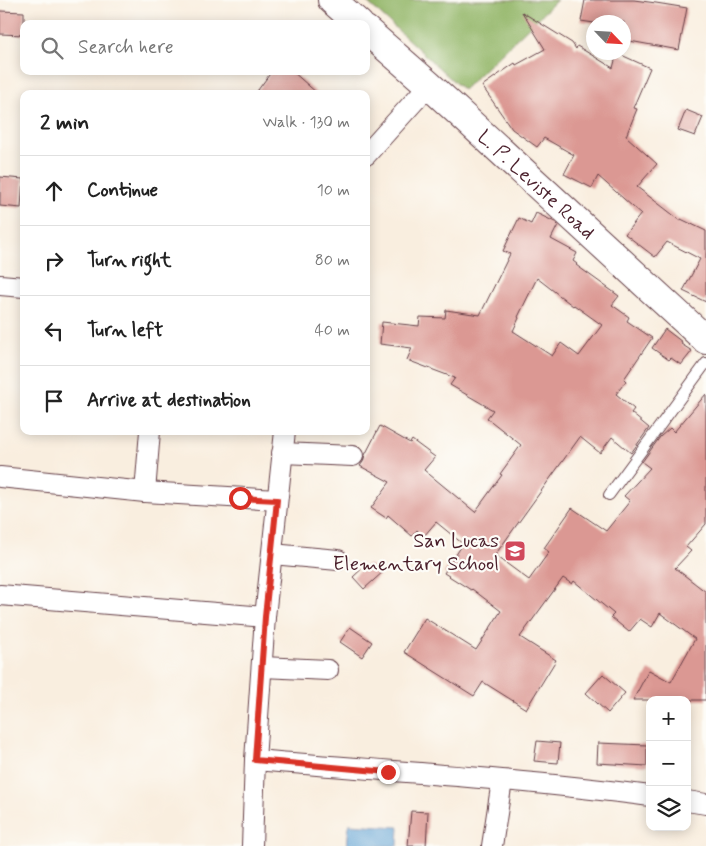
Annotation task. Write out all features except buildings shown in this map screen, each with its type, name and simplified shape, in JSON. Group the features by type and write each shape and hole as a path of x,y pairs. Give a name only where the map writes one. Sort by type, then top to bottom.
{"main road":[{"path":"332,0 354,20"},
{"name":"L. P. Leviste Road","path":"370,33 429,85 706,340"}],"street":[{"path":"370,150 429,85"},
{"path":"0,285 20,287"},
{"path":"145,492 150,435"},
{"path":"252,846 255,760 265,617 284,435"},
{"path":"282,453 353,456"},
{"path":"0,477 145,492 277,500"},
{"path":"272,554 338,560"},
{"path":"0,595 265,617"},
{"path":"262,667 328,670"},
{"path":"255,760 604,790 646,795"},
{"path":"492,846 502,781"},
{"path":"691,802 706,804"}],"lane":[{"path":"610,495 706,363"}],"green space":[{"path":"365,0 557,0 463,90"}],"water":[{"path":"349,824 399,827 398,846 347,846"}],"place":[{"name":"San Lucas Elementary School","path":"515,551"}],"route":[{"path":"240,498 277,500 265,617 255,760 388,772"}]}
